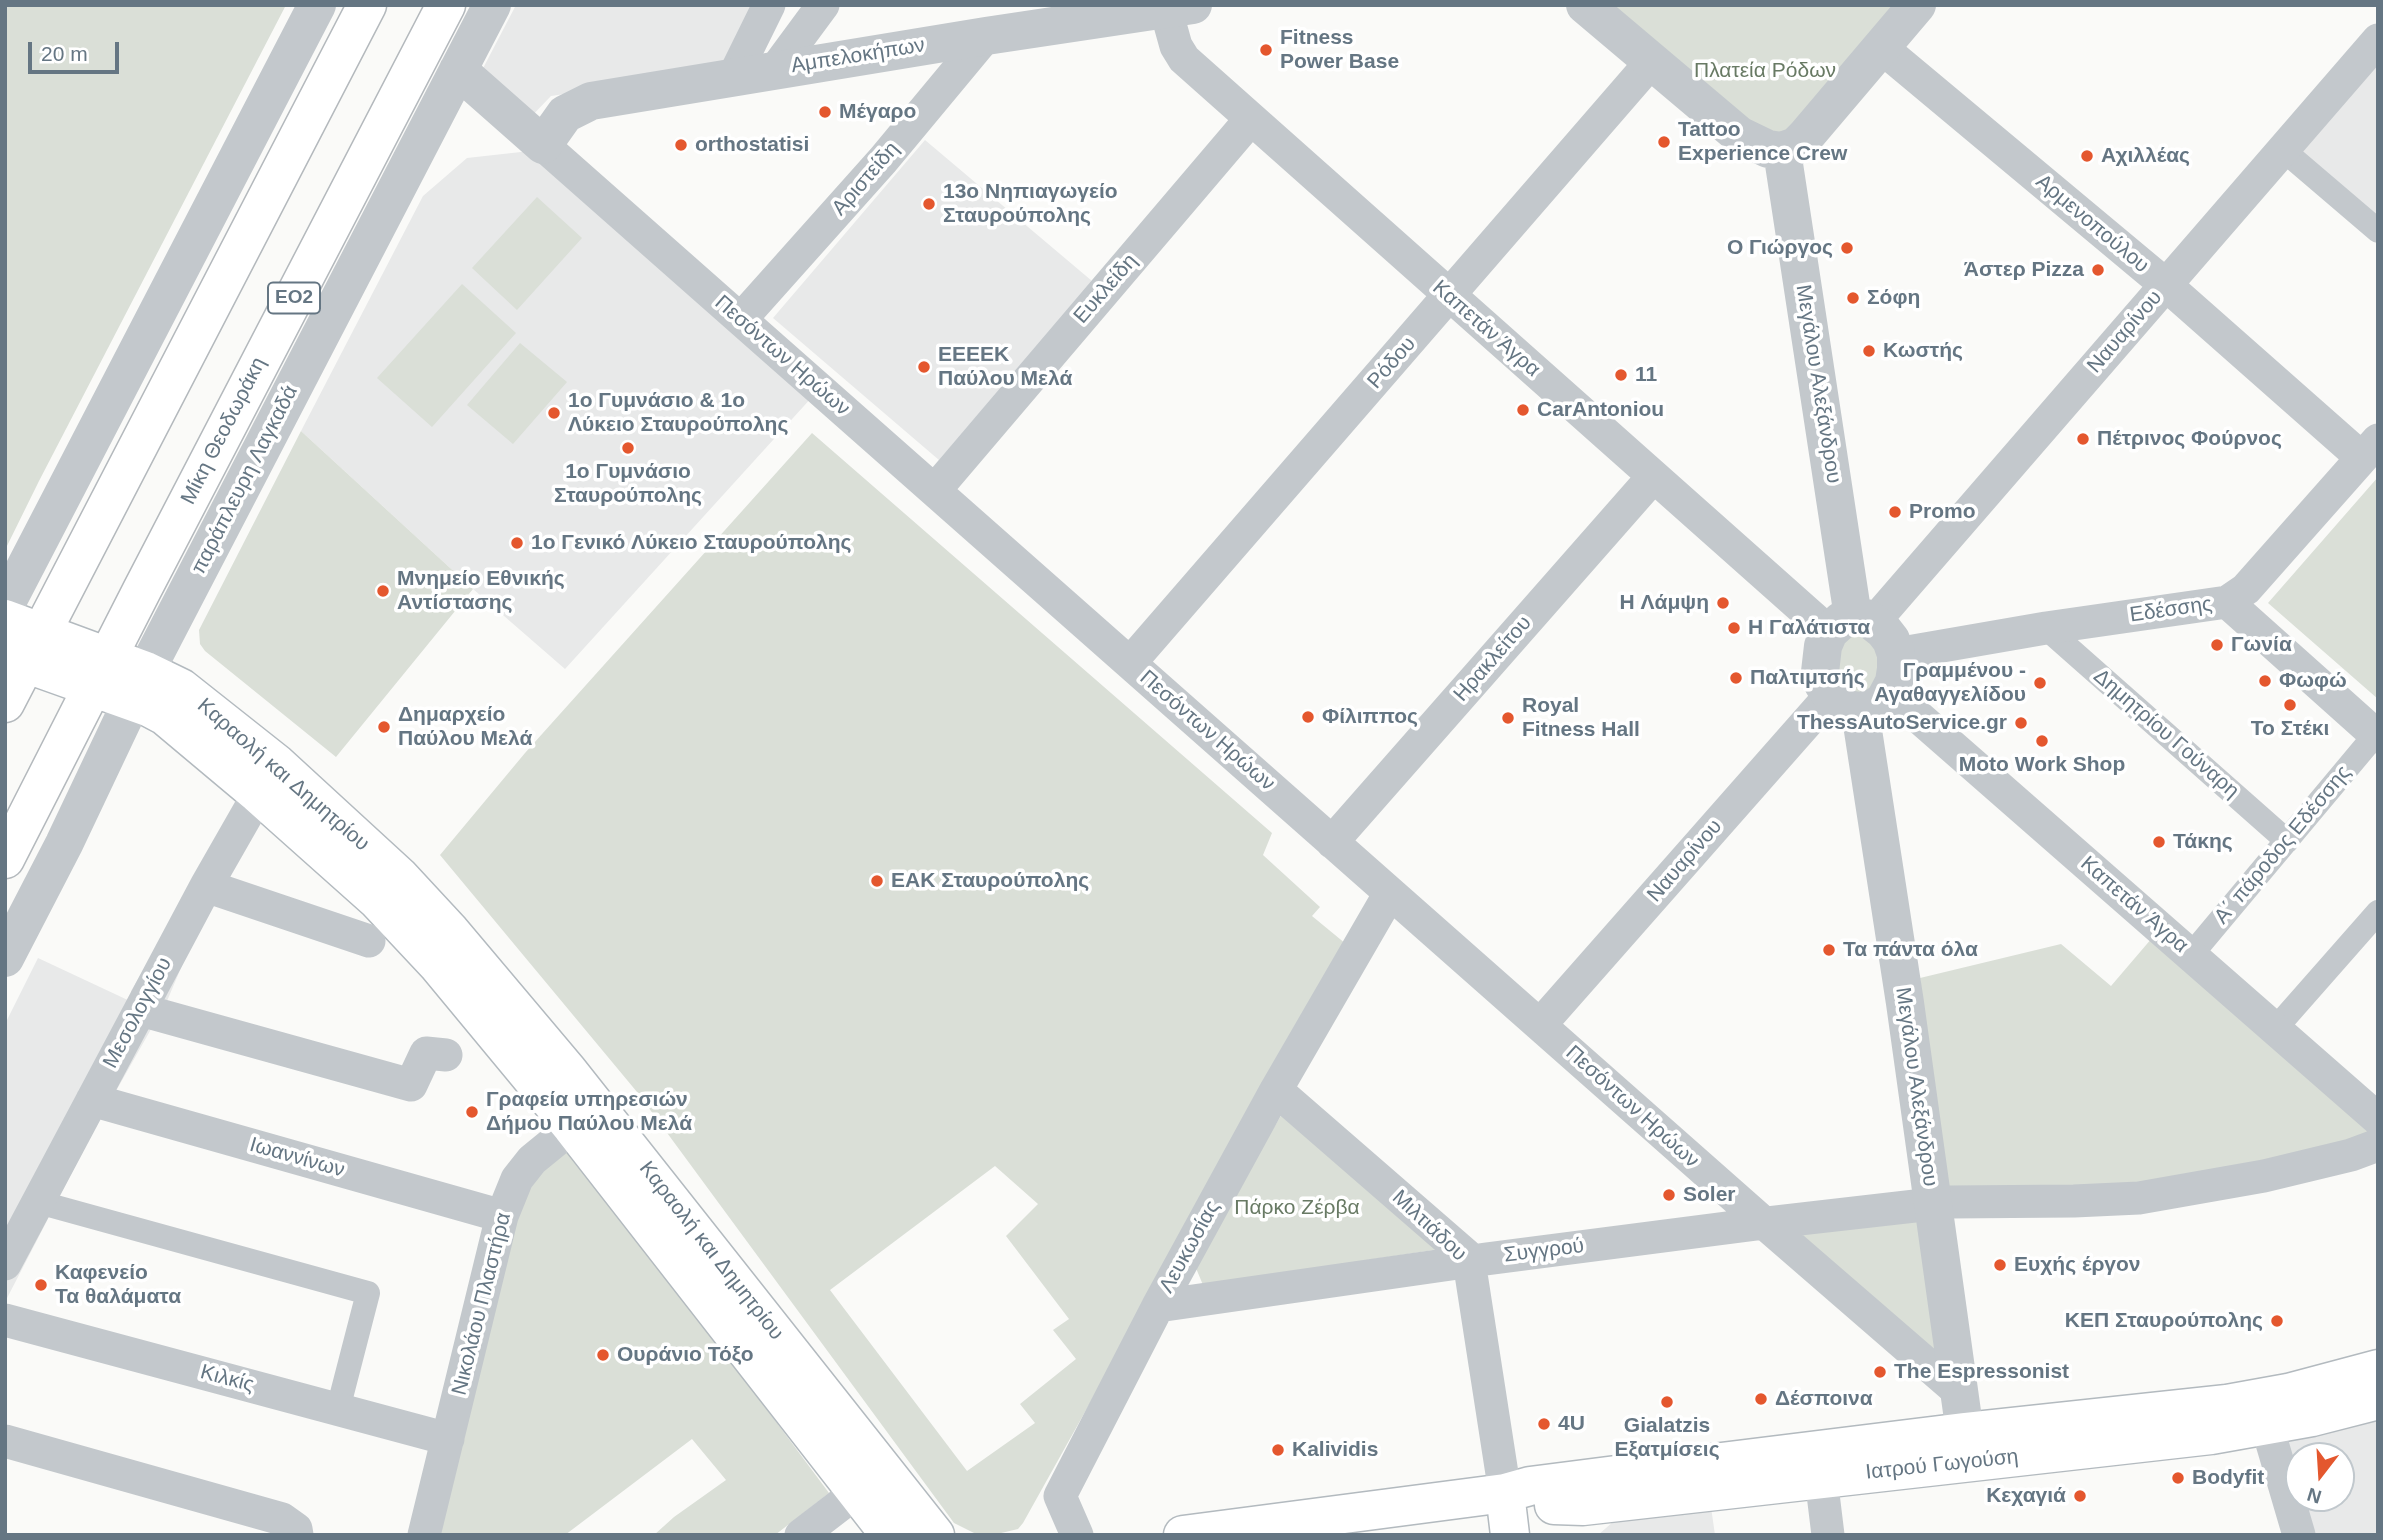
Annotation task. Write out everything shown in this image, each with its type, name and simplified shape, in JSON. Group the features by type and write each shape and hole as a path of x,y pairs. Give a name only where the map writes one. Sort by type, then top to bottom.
{"main road":[{"path":"5,704 25,650 366,5"},
{"name":"Μίκη Θεοδωράκη","path":"5,859 446,5"},
{"name":"Καραολή και Δημητρίου","path":"5,619 25,650 101,672 138,686 181,688 267,779 388,888 450,931 890,1535"},
{"name":"Καραολή και Δημητρίου","path":"584,1117 934,1535"},
{"name":"Ιατρού Γωγούση","path":"1183,1535 1505,1493 1535,1504 1583,1506 1819,1465 1967,1447 2227,1404 2288,1393 2378,1369"},
{"name":"Ιατρού Γωγούση","path":"1967,1447 2211,1435 2331,1413 2378,1400"},
{"path":"1505,1493 1510,1535"}],"street":[{"path":"5,606 317,5"},
{"name":"παράπλευρη Λαγκαδά","path":"5,958 58,855 138,686 492,5"},
{"path":"734,76 769,5"},
{"path":"775,70 823,5"},
{"path":"1586,5 1739,135 1768,149 1782,151 1802,141 1917,5"},
{"name":"Αμπελοκήπων","path":"543,145 565,114 591,101 1176,7"},
{"name":"Καπετάν Άγρα","path":"1176,7 1176,46 1184,59 1250,120 1653,477 1852,624"},
{"name":"Αριστείδη","path":"741,319 883,160 986,36"},
{"name":"Ναυαρίνου","path":"1852,624 2166,285 2378,40"},
{"name":"Αρμενοπούλου","path":"1882,48 2166,285 2370,449"},
{"name":"Ρόδου","path":"1130,663 1652,61"},
{"name":"Πεσόντων Ηρώων","path":"458,70 1540,1026 1958,1391"},
{"name":"Ευκλείδη","path":"934,490 1250,120"},
{"path":"2283,149 2378,231"},
{"name":"Μεγάλου Αλεξάνδρου","path":"1782,151 1852,624"},
{"name":"Εδέσσης","path":"1896,654 2046,628 2227,602 2246,589 2370,449"},
{"name":"Ηρακλείτου","path":"1332,842 1653,477"},
{"path":"2227,602 2376,736"},
{"path":"1852,624 1884,631 1896,654 1894,682 1860,700 1820,672 1823,646 1852,624"},
{"name":"Δημητρίου Γούναρη","path":"2046,628 2287,841"},
{"name":"Καπετάν Άγρα","path":"1860,700 2191,955 2378,1119"},
{"name":"Ναυαρίνου","path":"1540,1026 1860,700"},
{"name":"Μεγάλου Αλεξάνδρου","path":"1860,700 1967,1447"},
{"name":"Α΄ πάροδος Εδέσσης","path":"2191,955 2376,736"},
{"name":"Μεσολογγίου","path":"5,1264 205,886 267,779"},
{"path":"205,886 369,940"},
{"name":"Λευκωσίας","path":"1076,1535 1060,1496 1158,1306 1276,1090 1390,893"},
{"path":"2275,1029 2378,912"},
{"path":"141,1010 411,1085 426,1053 446,1055"},
{"name":"Μιλτιάδου","path":"1276,1090 1466,1255 1505,1493"},
{"name":"Ιωαννίνων","path":"92,1100 502,1216"},
{"name":"Νικολάου Πλαστήρα","path":"424,1535 502,1216 517,1179 531,1160 584,1117"},
{"name":"Συγγρού","path":"1158,1306 1469,1261 1764,1223 1932,1205 2139,1198 2252,1179 2351,1155 2378,1145"},
{"path":"38,1202 368,1293 338,1409"},
{"name":"Κιλκίς","path":"5,1320 448,1439"},
{"path":"2267,1426 2299,1535"},
{"path":"5,1441 282,1519 296,1529 297,1535"},
{"path":"1819,1465 1829,1535"},
{"path":"801,1535 857,1492"}],"shaded area":[{"path":"516,5 756,5 723,71 551,96 526,122 479,76"},
{"path":"2378,64 2378,220 2299,154"},
{"name":"ΕΕΕΕΚ Παύλου Μελά","path":"925,140 1092,281 939,460 773,318"},
{"name":"1ο Γυμνάσιο & 1ο Λύκειο Σταυρούπολης","path":"530,151 813,396 565,669 473,589 301,431 423,196 467,158"},
{"path":"210,899 167,1001 95,1128 5,1302 5,1024 38,958 132,1002 131,991 161,940"},
{"path":"2378,1407 2378,1535 2306,1535 2299,1512 2355,1512 2355,1442 2285,1442 2285,1464 2277,1437"},
{"path":"1711,1507 1715,1535 1598,1535 1614,1521"}],"green space":[{"path":"5,5 286,5 5,550"},
{"name":"Πλατεία Ρόδων","path":"1585,5 1913,5 1782,151"},
{"path":"537,197 582,238 517,310 472,268"},
{"path":"462,284 516,333 432,427 377,378"},
{"path":"520,343 567,382 513,444 467,405"},
{"path":"301,431 473,589 336,757 205,651 200,644 199,630"},
{"name":"EAK Σταυρούπολης","path":"812,433 1272,833 1263,855 1320,907 1312,916 1346,944 1018,1529 997,1534 974,1533 954,1523 637,1092 440,855 525,753","holes":["995,1166 1038,1204 1006,1236 1069,1319 1053,1330 1076,1359 1020,1404 1035,1423 967,1471 830,1290"]},
{"path":"2378,477 2378,699 2268,603"},
{"path":"1849,628 1883,647 1873,698 1842,691 1834,642"},
{"path":"2158,931 2378,1129 2304,1157 2130,1188 1946,1190 1920,978 2061,944 2111,986"},
{"name":"Πάρκο Ζέρβα","path":"1282,1114 1447,1248 1203,1285 1193,1261"},
{"name":"Ουράνιο Τόξο","path":"568,1142 829,1493 775,1535 654,1535 674,1517 726,1480 692,1439 565,1535 436,1535 516,1216 540,1166"},
{"path":"1926,1210 1945,1367 1781,1227"}],"place":[{"name":"Fitness Power Base","path":"1266,50"},
{"name":"Μέγαρο","path":"825,112"},
{"name":"Tattoo Experience Crew","path":"1664,142"},
{"name":"orthostatisi","path":"681,145"},
{"name":"Αχιλλέας","path":"2087,156"},
{"name":"13ο Νηπιαγωγείο Σταυρούπολης","path":"929,204"},
{"name":"Ο Γιώργος","path":"1847,248"},
{"name":"Άστερ Pizza","path":"2098,270"},
{"name":"Σόφη","path":"1853,298"},
{"name":"Κωστής","path":"1869,351"},
{"name":"ΕΕΕΕΚ Παύλου Μελά","path":"924,367"},
{"name":"11","path":"1621,375"},
{"name":"CarAntoniou","path":"1523,410"},
{"name":"1ο Γυμνάσιο & 1ο Λύκειο Σταυρούπολης","path":"554,413"},
{"name":"Πέτρινος Φούρνος","path":"2083,439"},
{"name":"1ο Γυμνάσιο Σταυρούπολης","path":"628,448"},
{"name":"Promo","path":"1895,512"},
{"name":"1ο Γενικό Λύκειο Σταυρούπολης","path":"517,543"},
{"name":"Μνημείο Εθνικής Αντίστασης","path":"383,591"},
{"name":"Η Λάμψη","path":"1723,603"},
{"name":"Η Γαλάτιστα","path":"1734,628"},
{"name":"Γωνία","path":"2217,645"},
{"name":"Παλτιμτσής","path":"1736,678"},
{"name":"Φωφώ","path":"2265,681"},
{"name":"Γραμμένου - Αγαθαγγελίδου","path":"2040,683"},
{"name":"Το Στέκι","path":"2290,705"},
{"name":"Φίλιππος","path":"1308,717"},
{"name":"Royal Fitness Hall","path":"1508,718"},
{"name":"ThessAutoService.gr","path":"2021,723"},
{"name":"Δημαρχείο Παύλου Μελά","path":"384,727"},
{"name":"Moto Work Shop","path":"2042,741"},
{"name":"Τάκης","path":"2159,842"},
{"name":"EAK Σταυρούπολης","path":"877,881"},
{"name":"Τα πάντα όλα","path":"1829,950"},
{"name":"Γραφεία υπηρεσιών Δήμου Παύλου Μελά","path":"472,1112"},
{"name":"Soler","path":"1669,1195"},
{"name":"Ευχής έργον","path":"2000,1265"},
{"name":"Καφενείο Τα θαλάματα","path":"41,1285"},
{"name":"ΚΕΠ Σταυρούπολης","path":"2277,1321"},
{"name":"Ουράνιο Τόξο","path":"603,1355"},
{"name":"The Espressonist","path":"1880,1372"},
{"name":"Δέσποινα","path":"1761,1399"},
{"name":"Gialatzis Εξατμίσεις","path":"1667,1402"},
{"name":"4U","path":"1544,1424"},
{"name":"Kalividis","path":"1278,1450"},
{"name":"Bodyfit","path":"2178,1478"},
{"name":"Κεχαγιά","path":"2080,1496"}]}
